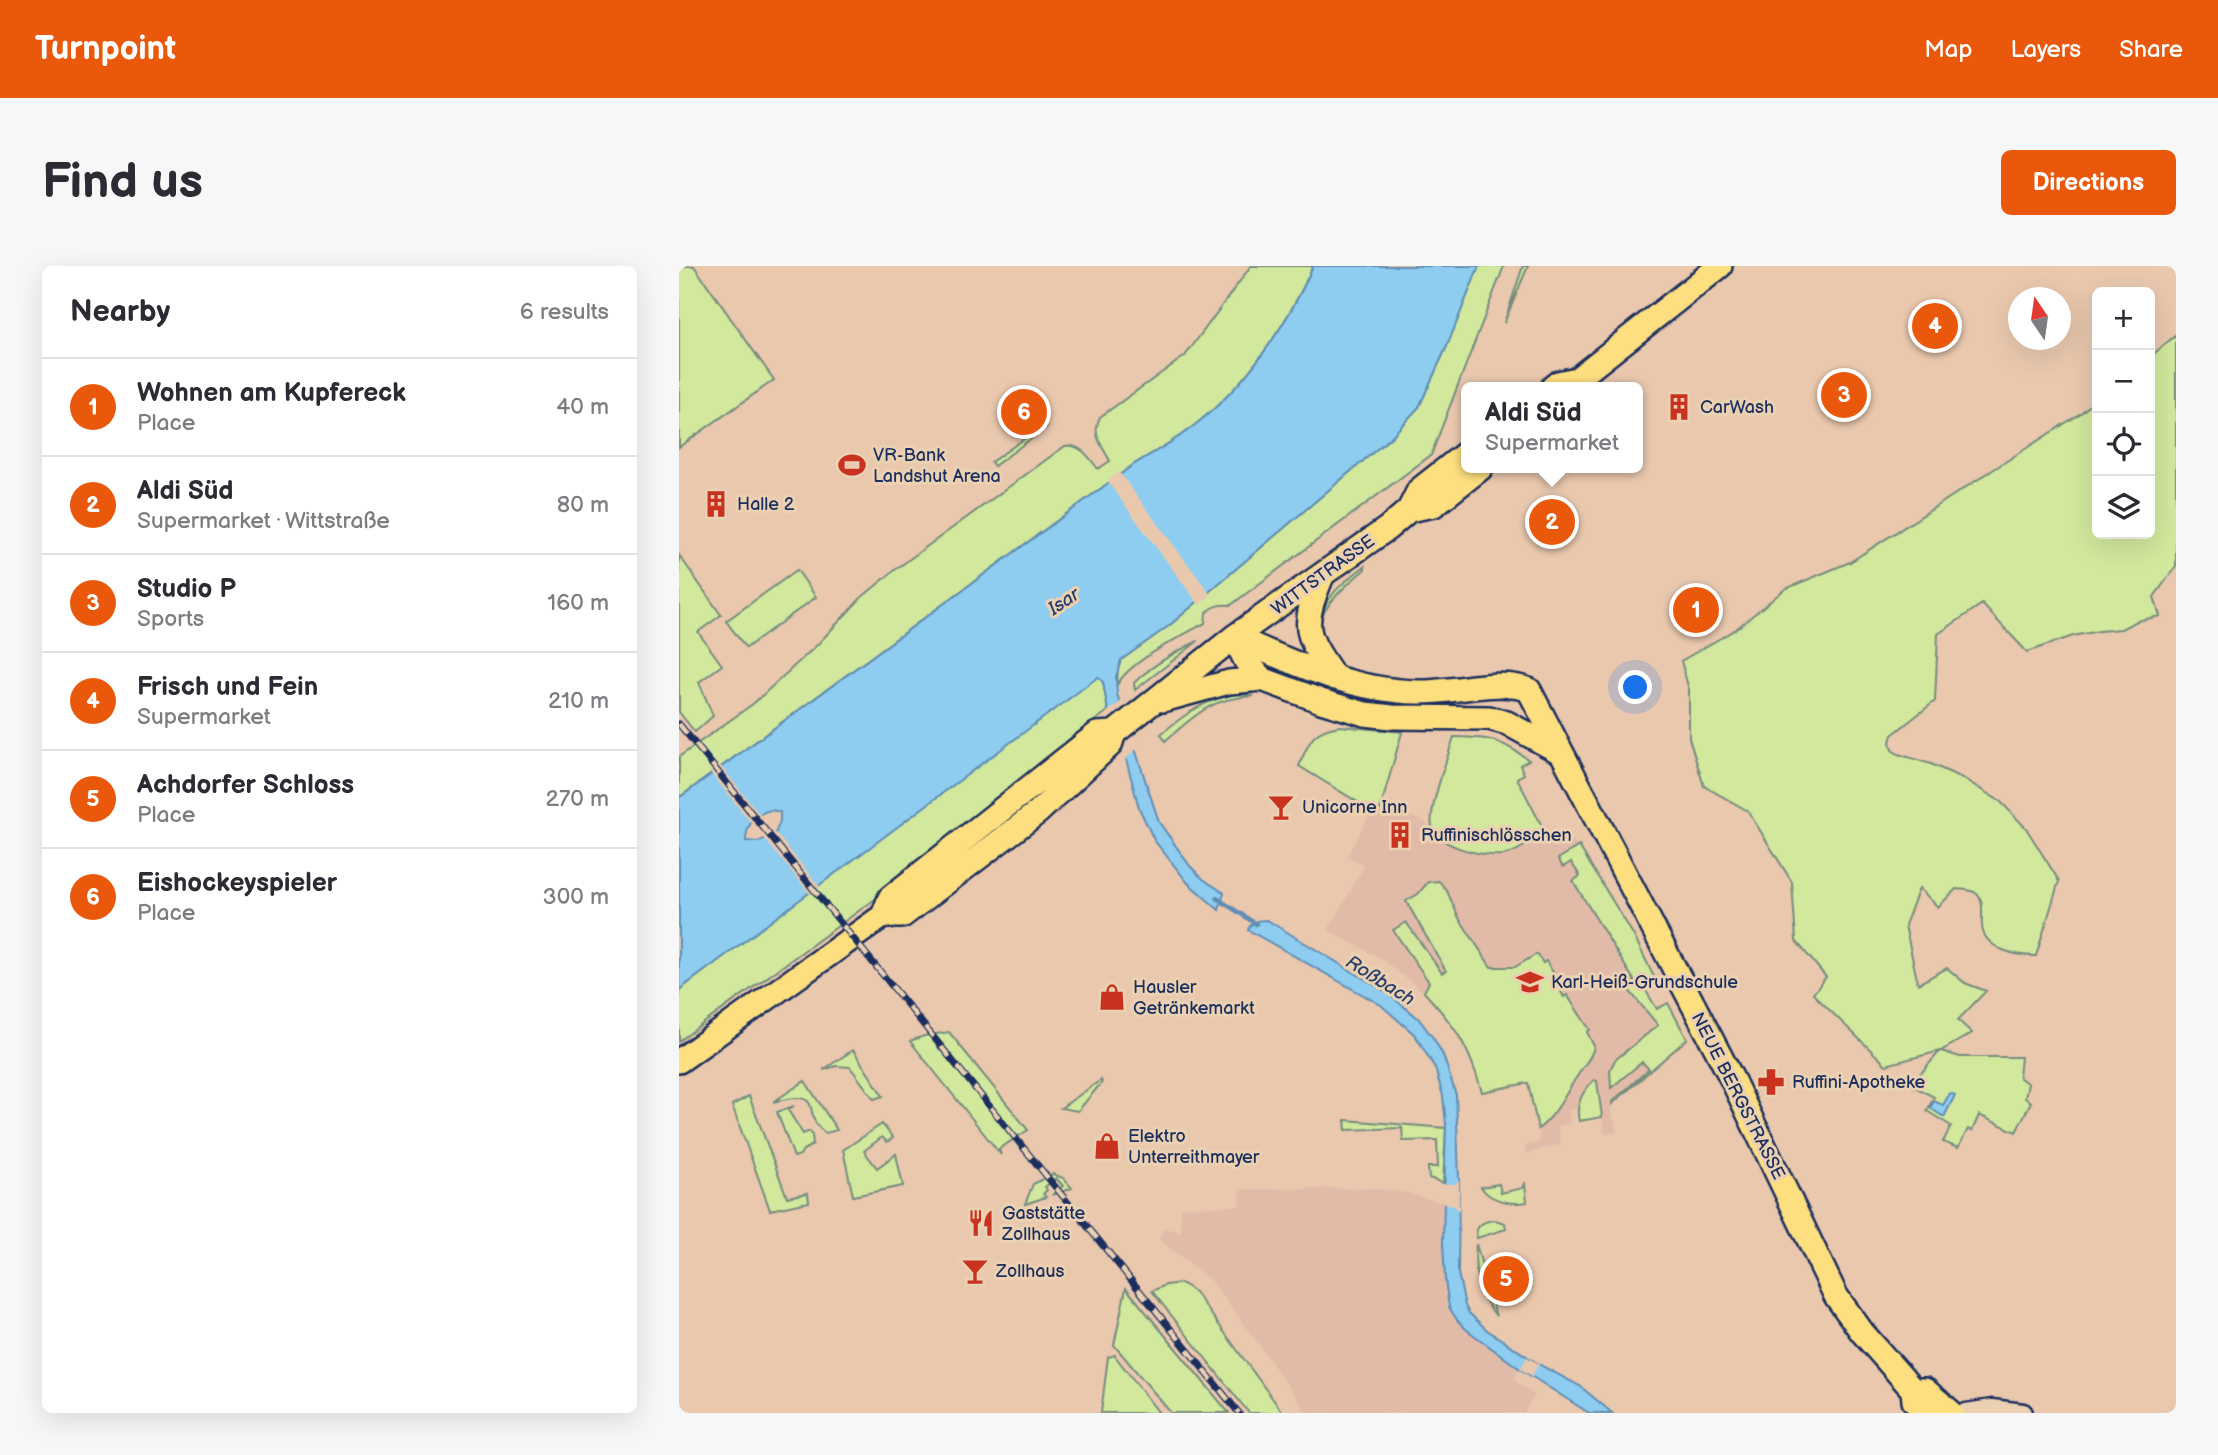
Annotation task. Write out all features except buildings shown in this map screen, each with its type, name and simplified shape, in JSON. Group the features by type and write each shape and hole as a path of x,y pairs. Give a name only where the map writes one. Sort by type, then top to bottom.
{"main road":[{"path":"1577,382 1720,266"},
{"name":"WITTSTRASSE","path":"1409,510 1419,490 1461,457"},
{"name":"WITTSTRASSE","path":"679,1061 883,916 890,898 1097,734 1114,733 1234,637 1322,576 1409,510 1434,505 1475,473"},
{"path":"1322,576 1311,603 1307,625 1313,647 1335,678"},
{"path":"1234,637 1295,664 1368,687 1417,692 1506,684 1519,685 1529,690"},
{"path":"1234,637 1246,661 1262,679"},
{"path":"1150,705 1229,682 1262,679 1365,714 1489,718 1507,723 1560,752"},
{"path":"1437,718 1458,708 1496,701 1529,690"},
{"name":"NEUE BERGSTRASSE","path":"1529,690 1732,1079 1836,1296 1862,1332 1913,1390 1914,1401 1926,1413"},
{"path":"1913,1390 1925,1390 1952,1413"}],"street":[{"path":"1966,1413 1992,1409 2023,1413"}],"shaded area":[{"name":"Karl-Heiß-Grundschule","path":"1373,808 1417,818 1432,827 1438,837 1485,854 1504,855 1552,829 1560,846 1573,840 1579,846 1634,936 1655,979 1643,986 1653,1004 1657,1009 1668,1003 1687,1039 1612,1104 1611,1111 1617,1132 1605,1134 1602,1117 1579,1121 1576,1108 1568,1110 1570,1123 1558,1126 1561,1145 1526,1153 1525,1146 1540,1142 1528,1083 1482,1092 1473,1063 1453,1024 1424,992 1383,960 1328,930 1364,866 1347,856"},
{"path":"1372,1188 1404,1192 1443,1203 1444,1280 1449,1307 1467,1330 1520,1369 1515,1377 1516,1381 1535,1395 1524,1413 1307,1413 1211,1281 1160,1240 1163,1228 1181,1232 1181,1207 1239,1206 1240,1189"}],"green space":[{"path":"679,266 694,266 774,380 679,447"},
{"path":"1251,266 1313,266 1303,288 1264,352 1214,409 1189,430 1133,465 680,797 679,757 754,703 817,645 861,598 896,569 1065,446 1080,449 1098,469 1110,461 1097,435 1100,417 1185,356"},
{"path":"1479,266 1504,266 1431,455 1231,605 1217,606 1209,610 1205,623 1132,667 1117,685 1121,660 1170,625 1391,437 1419,407"},
{"path":"1523,266 1528,266 1504,323"},
{"path":"2176,335 2176,566 2154,597 2160,616 2137,621 2121,629 2073,636 2027,652 1982,604 1938,634 1935,701 1892,735 1890,742 1892,750 1898,754 1931,764 1964,779 2001,802 2026,828 2059,881 2036,956 2012,953 1989,941 1982,926 1981,901 1975,892 1970,890 1956,889 1938,907 1919,888 1905,925 1918,984 1947,968 1965,983 1986,991 1958,1020 1972,1033 1941,1051 1960,1057 2021,1057 2019,1077 2028,1084 2025,1098 2031,1102 2016,1132 1979,1115 1972,1131 1968,1129 1958,1148 1943,1142 1951,1126 1927,1111 1934,1097 1911,1085 1940,1051 1886,1065 1813,994 1826,977 1796,941 1792,882 1748,811 1704,786 1689,738 1689,690 1681,661 1736,629 1785,589 1850,562 2092,403 2092,539 2155,539 2155,353"},
{"path":"1044,425 1047,427 994,466 991,462"},
{"path":"679,555 721,615 698,632 722,665 699,682 713,716 695,732 679,712"},
{"path":"1365,566 1331,602 1317,627 1329,599"},
{"path":"797,570 816,597 746,648 726,621"},
{"path":"1198,641 1135,690 1134,683 1148,670"},
{"path":"1095,677 1103,682 1108,711 1072,737 985,814 878,897 679,1041 679,990"},
{"path":"1238,694 1254,696 1226,700 1205,709 1165,741 1161,734 1188,714 1216,699"},
{"path":"1340,726 1402,732 1380,810 1361,804 1299,766 1317,734"},
{"path":"1454,737 1494,741 1529,760 1520,765 1524,774 1517,778 1545,832 1514,852 1503,855 1462,849 1443,840 1436,833 1432,826 1433,808"},
{"path":"1579,846 1634,936 1655,979 1643,986 1657,1009 1668,1003 1687,1039 1612,1104 1649,1069 1642,1062 1611,1088 1610,1070 1615,1060 1658,1025 1627,988 1635,982 1573,881 1580,876 1571,862 1563,867 1558,859"},
{"path":"1439,881 1491,967 1515,967 1537,954 1543,963 1546,961 1563,989 1561,992 1564,997 1567,995 1590,1030 1587,1032 1594,1046 1591,1054 1556,1111 1538,1129 1528,1083 1482,1092 1460,1038 1424,992 1429,982 1393,930 1406,922 1442,973 1446,971 1406,901 1418,894 1428,882"},
{"path":"949,1032 1028,1130 999,1149 1001,1155 910,1041"},
{"path":"853,1050 883,1096 874,1099 850,1067 836,1066 823,1070"},
{"path":"1101,1080 1078,1111 1061,1108"},
{"path":"1594,1080 1597,1081 1602,1117 1579,1121 1581,1099"},
{"path":"805,1081 837,1130 826,1133 818,1126 807,1101 801,1098 773,1102"},
{"path":"749,1096 787,1197 808,1193 809,1202 770,1210 732,1105"},
{"path":"794,1106 788,1110 803,1134 810,1131 813,1145 794,1157 777,1112"},
{"path":"1345,1120 1446,1128 1443,1183 1429,1178 1428,1167 1438,1167 1437,1140 1403,1141 1402,1128 1346,1130"},
{"path":"882,1124 893,1138 887,1142 882,1137 864,1151 877,1168 896,1154 903,1186 853,1196 843,1150"},
{"path":"1053,1174 1063,1178 1072,1188 1052,1195 1063,1186 1056,1178 1045,1187 1047,1190 1043,1194 1046,1197 1025,1204 1033,1184"},
{"path":"1499,1184 1501,1193 1523,1188 1525,1184 1527,1202 1502,1201 1490,1196 1481,1187"},
{"path":"1495,1220 1505,1223 1506,1229 1477,1238 1477,1230 1481,1224"},
{"path":"1476,1244 1496,1316 1478,1282"},
{"path":"1181,1283 1195,1292 1283,1413 1249,1413 1152,1291"},
{"path":"1126,1288 1229,1413 1171,1413 1114,1345"},
{"path":"1115,1355 1159,1413 1101,1413 1108,1357"}],"water":[{"name":"Isar","path":"1313,266 1479,266 1419,407 1391,437 1170,625 1121,660 1116,677 1117,694 1159,822 1190,866 1224,893 1219,910 1188,883 1154,840 1139,808 1126,759 1108,711 1103,682 1098,677 679,990 679,798 1133,465 1196,424 1232,391 1264,352 1303,288","holes":["771,810 780,812 775,834 758,842 746,841 750,825 756,817"]},
{"path":"1267,920 1386,992 1418,1018 1434,1039 1443,1055 1456,1095 1458,1273 1465,1306 1487,1330 1540,1365 1580,1386 1612,1413 1589,1413 1520,1369 1457,1320 1449,1307 1445,1280 1443,1241 1446,1124 1443,1096 1435,1068 1415,1035 1381,1005 1248,930 1255,922"},
{"path":"1950,1093 1955,1095 1944,1117 1930,1108 1934,1101 1943,1105"}],"pier":[{"path":"1119,472 1211,595 1199,605 1107,481"},
{"path":"1123,700 1139,747 1123,761 1106,713"},
{"path":"719,764 762,817 753,825 709,771"},
{"path":"773,830 820,887 810,894 763,837"},
{"path":"1459,1180 1459,1212 1454,1206 1443,1203 1443,1184 1455,1184"},
{"path":"1527,1357 1539,1364 1532,1376 1520,1369"}],"waterway":[{"name":"Roßbach","path":"1217,898 1256,924"}],"railway":[{"path":"679,724 1239,1413"}],"place":[{"name":"Frisch und Fein","path":"1935,326"},
{"name":"Studio P","path":"1844,395"},
{"name":"CarWash","path":"1679,407"},
{"name":"Eishockeyspieler","path":"1024,412"},
{"name":"VR-Bank Landshut Arena","path":"852,465"},
{"name":"Halle 2","path":"716,504"},
{"name":"Aldi Süd","path":"1552,522"},
{"name":"Wohnen am Kupfereck","path":"1696,610"},
{"name":"Unicorne Inn","path":"1281,807"},
{"name":"Ruffinischlösschen","path":"1400,835"},
{"name":"Karl-Heiß-Grundschule","path":"1530,982"},
{"name":"Hausler Getränkemarkt","path":"1112,997"},
{"name":"Ruffini-Apotheke","path":"1771,1082"},
{"name":"Elektro Unterreithmayer","path":"1107,1146"},
{"name":"Gaststätte Zollhaus","path":"981,1223"},
{"name":"Zollhaus","path":"975,1271"},
{"name":"Achdorfer Schloss","path":"1506,1279"}]}
